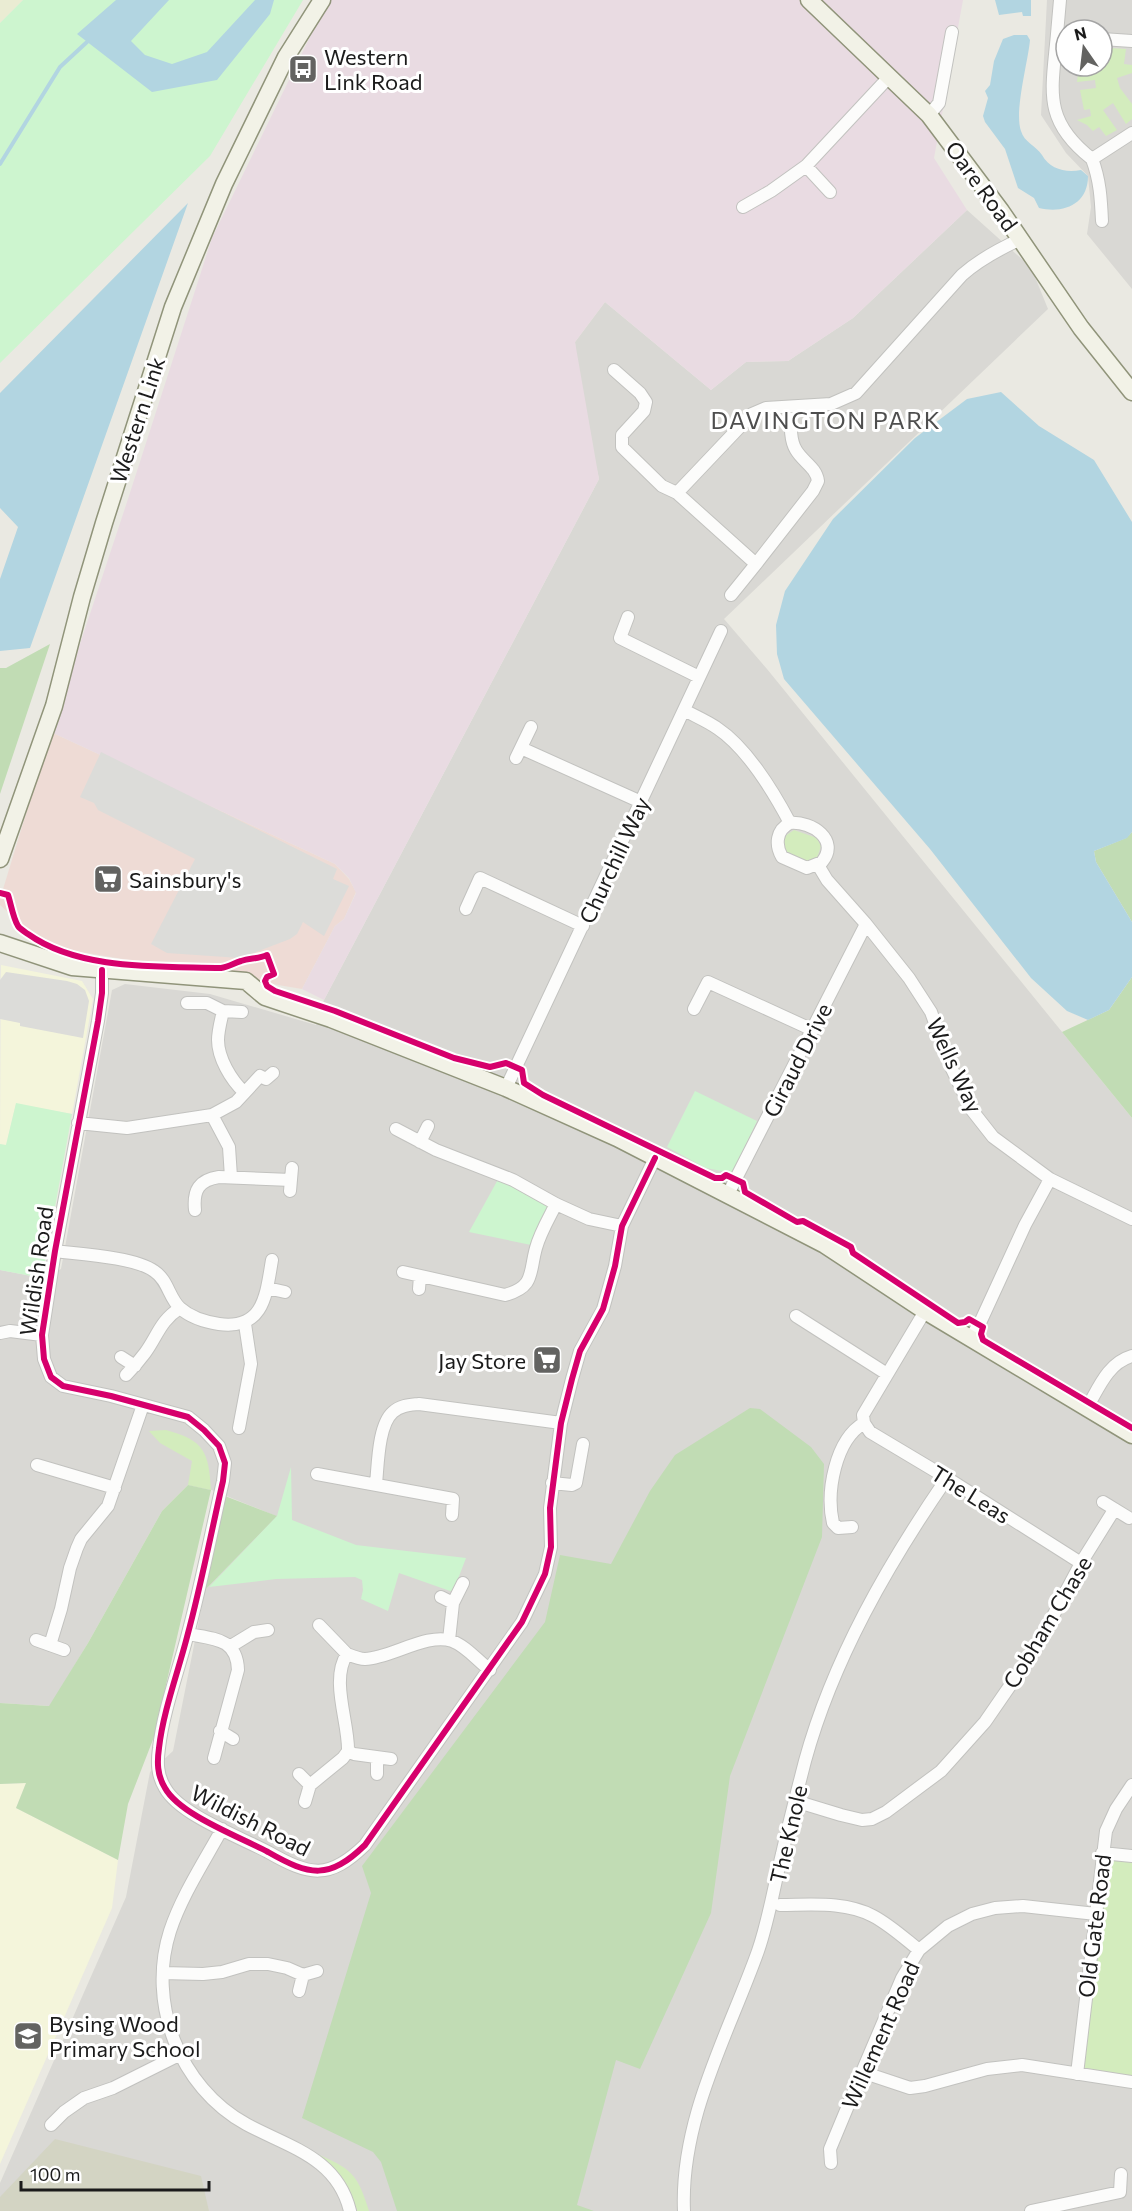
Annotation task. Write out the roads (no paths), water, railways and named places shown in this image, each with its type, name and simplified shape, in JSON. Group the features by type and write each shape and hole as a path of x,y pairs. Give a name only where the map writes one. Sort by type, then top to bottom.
{"street":[{"name":"Western Link","path":"0,859 54,706 104,523 173,307 224,184 286,57 322,0"},
{"name":"Oare Road","path":"809,0 929,115 1021,240 1081,328 1132,392"},
{"path":"1060,0 1061,18"},
{"path":"929,115 939,103 952,33"},
{"path":"1114,40 1132,41"},
{"path":"743,207 806,166 889,77"},
{"path":"1054,77 1052,87 1055,111 1063,131 1092,159 1098,174 1102,221"},
{"path":"1092,159 1132,133"},
{"path":"806,166 830,192"},
{"path":"677,494 752,414 766,408 831,404 856,393 962,274 994,252 1021,240"},
{"path":"614,370 640,393 646,402 644,411 622,435 622,447 662,486 677,494 756,564"},
{"path":"731,595 813,491 818,481 815,471 795,450 791,407"},
{"path":"628,617 620,638 699,677"},
{"name":"Churchill Way","path":"506,1088 721,631"},
{"path":"684,710 716,727 735,742 778,800 790,823"},
{"path":"531,728 519,753 641,802"},
{"path":"790,823 800,823 827,838 828,853 818,865 802,867 782,857 778,849 778,839 783,827 790,823"},
{"name":"Wells Way","path":"818,865 827,880 867,924 909,978 931,1012 951,1067 971,1109 993,1137 1050,1179 1132,1219"},
{"path":"466,909 480,878 583,926"},
{"name":"Giraud Drive","path":"727,1196 867,924"},
{"path":"0,943 72,967 246,981 265,997 331,1019 506,1088 655,1158 825,1245 925,1311 1132,1435"},
{"name":"Wildish Road","path":"102,970 98,1021 55,1251 42,1335 44,1359 51,1377 63,1386 111,1396 188,1417 219,1446 225,1463 223,1481 188,1634 159,1746 157,1769 165,1788 177,1804 285,1862 310,1870 330,1870 348,1862 365,1845 522,1622 545,1574 551,1547 552,1483 561,1423 580,1351 603,1310 615,1266 622,1226 655,1158"},
{"path":"694,1009 708,982 813,1030"},
{"path":"187,1003 207,1003 223,1011 242,1012"},
{"path":"223,1011 218,1042 223,1060 235,1084 244,1092"},
{"path":"78,1123 127,1128 212,1115 236,1102 260,1076 266,1079 273,1073"},
{"path":"212,1115 229,1147 231,1178"},
{"path":"420,1142 428,1126"},
{"path":"396,1129 436,1150 501,1174 589,1219 622,1226"},
{"path":"195,1210 194,1202 198,1187 208,1178 291,1180"},
{"path":"970,1338 979,1325 1025,1225 1050,1179"},
{"path":"403,1272 505,1295 518,1292 531,1279 536,1246 556,1204"},
{"path":"55,1251 137,1263 154,1270 165,1282 180,1308 194,1317 230,1325 245,1324 255,1315 267,1288 272,1260"},
{"path":"419,1289 420,1276"},
{"path":"267,1288 285,1292"},
{"path":"121,1357 130,1370 146,1352 164,1321 180,1308"},
{"path":"852,1527 838,1528 833,1524 831,1502 837,1456 853,1430 864,1423 863,1415 925,1311"},
{"path":"796,1316 886,1374"},
{"path":"239,1428 240,1402 251,1364 245,1324"},
{"path":"0,1333 10,1331 42,1335"},
{"path":"1086,1408 1108,1371 1119,1360 1132,1356"},
{"path":"376,1484 384,1425 392,1413 404,1406 419,1404 561,1423"},
{"path":"50,1645 76,1548 108,1506 143,1405"},
{"name":"The Leas","path":"864,1423 870,1432 1081,1563"},
{"path":"552,1483 572,1485 576,1483 583,1444"},
{"path":"37,1465 50,1475 115,1488"},
{"path":"317,1474 453,1499 452,1515"},
{"name":"The Knole","path":"684,2211 683,2190 696,2117 714,2060 763,1935 806,1759 822,1710 853,1637 908,1535 947,1478"},
{"path":"1103,1502 1129,1518"},
{"name":"Cobham Chase","path":"795,1801 862,1820 872,1819 886,1812 941,1771 984,1722 1036,1648 1081,1563 1114,1510"},
{"path":"449,1640 453,1603 463,1583"},
{"path":"441,1597 453,1603"},
{"path":"319,1625 347,1654 364,1659 390,1654 431,1640 449,1640 457,1643 490,1670"},
{"path":"231,1646 254,1632 268,1630"},
{"path":"188,1634 231,1646 237,1659 238,1670 214,1758"},
{"path":"36,1640 64,1650"},
{"path":"305,1802 310,1785 343,1758 348,1751 341,1696 342,1667 347,1654"},
{"path":"220,1731 233,1739"},
{"path":"348,1751 354,1754 391,1759"},
{"path":"377,1758 377,1774"},
{"path":"299,1774 310,1785"},
{"name":"Old Gate Road","path":"1077,2074 1106,1831 1116,1809 1132,1785"},
{"path":"222,1829 190,1887 170,1931 163,1972 170,2032 179,2055 198,2084 220,2107 245,2124 292,2146 328,2169 347,2200 350,2211"},
{"path":"1102,1853 1132,1856"},
{"path":"780,1905 822,1904 871,1915 891,1927 919,1950"},
{"name":"Willement Road","path":"831,2163 830,2149 861,2072 902,1978 919,1950 948,1926 972,1914 995,1908 1023,1906 1096,1914"},
{"path":"163,1972 203,1974 222,1972 249,1964 268,1964 287,1968 303,1975 317,1971"},
{"path":"299,1991 303,1975"},
{"path":"51,2125 64,2112 84,2098 113,2088 179,2055"},
{"path":"861,2072 910,2088 987,2069 1022,2065 1132,2082"},
{"path":"1031,2211 1120,2192 1121,2174"}],"water":[{"path":"116,0 169,0 131,41 145,55 172,64 207,52 255,0 274,0 270,14 217,80 152,92 77,34"},
{"path":"995,0 1031,0 1031,16 1023,16 1022,12 999,15"},
{"path":"1014,35 1027,35 1030,40 1019,112 1019,123 1023,135 1049,164 1069,171 1081,170 1088,176 1084,194 1073,205 1065,208 1039,208 1034,198 1018,188 1005,149 983,116 988,98 985,91 990,85 994,61 1003,39"},
{"path":"188,203 30,648 0,651 0,579 18,527 0,508 0,393"},
{"path":"1001,392 1039,426 1094,460 1132,522 1132,832 1127,838 1094,851 1096,862 1132,922 1132,977 1109,1010 1088,1020 1067,1011 1031,978 930,849 784,679 777,654 776,625 785,591 833,519 915,438 967,399"}],"waterway":[{"path":"0,164 60,67 87,42"}],"place":[{"name":"Western Link Road","path":"303,69"},
{"name":"Sainsbury's","path":"108,879"},
{"name":"Jay Store","path":"547,1360"},
{"name":"Bysing Wood Primary School","path":"28,2036"}],"district":[{"name":"DAVINGTON PARK","path":"826,419"}]}
